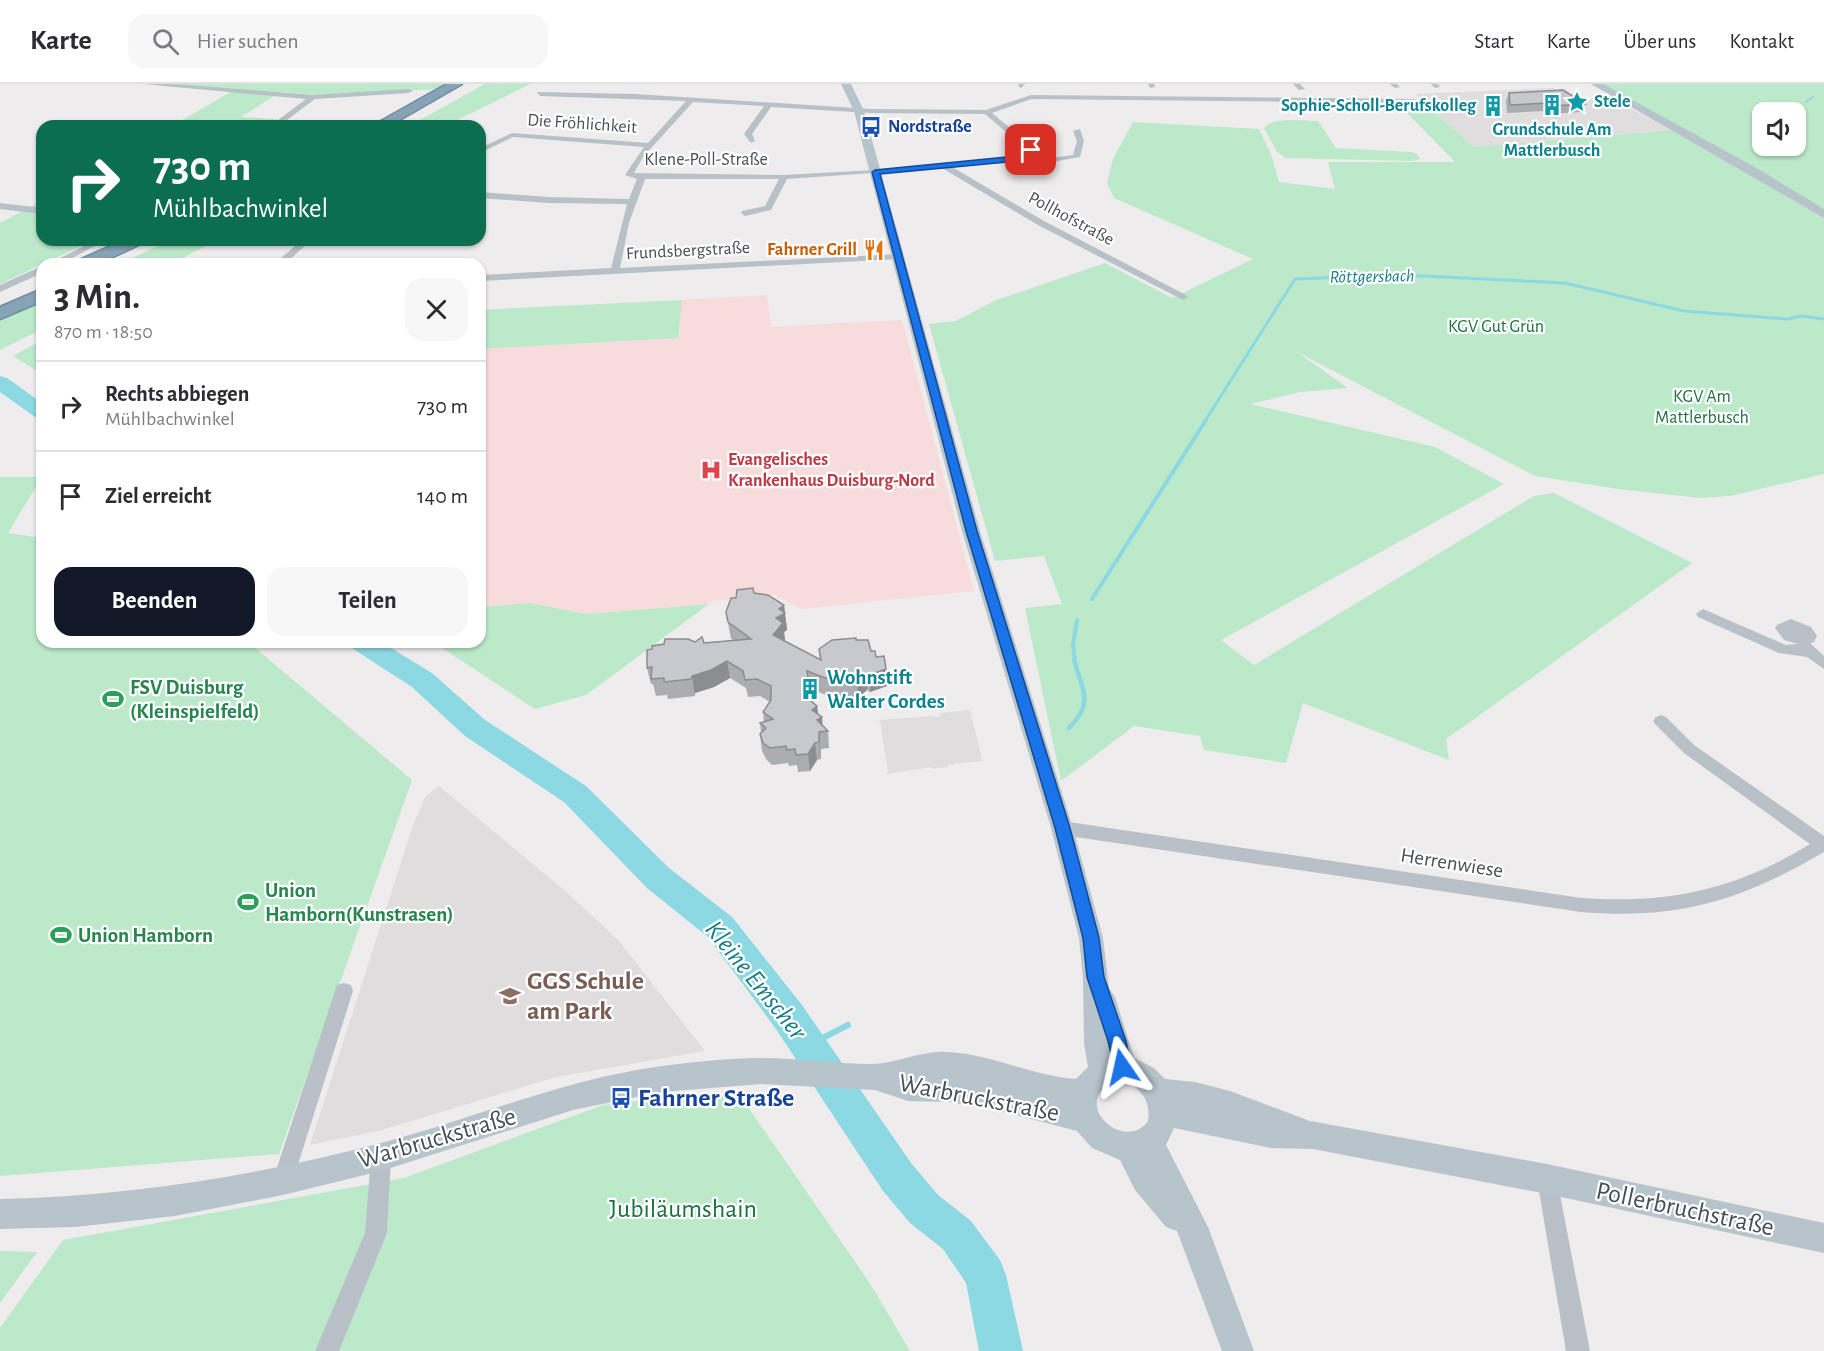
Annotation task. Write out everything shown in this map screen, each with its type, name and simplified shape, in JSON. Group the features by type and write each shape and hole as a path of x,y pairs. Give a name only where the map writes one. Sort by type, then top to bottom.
{"highway":[{"path":"390,120 456,84"},
{"path":"406,120 471,84"},
{"path":"99,258 124,246"},
{"path":"119,258 144,246"},
{"path":"0,303 36,287"},
{"path":"0,314 36,297"}],"street":[{"path":"146,84 313,97 409,91"},
{"path":"846,84 859,111 971,531 1062,828 1091,938 1096,977 1097,1043 1112,1069"},
{"path":"1596,84 1749,168 1824,214"},
{"path":"540,94 692,99 859,111 987,112 1018,100 1031,98 1414,101"},
{"path":"282,120 313,97"},
{"path":"650,145 692,99"},
{"path":"751,141 748,134 769,105"},
{"path":"987,112 1028,147 1031,153 1026,157"},
{"name":"Klene-Poll-Straße","path":"650,145 629,175 642,177 784,177 875,172 1026,157 1071,160 1076,157 1081,142 1077,131"},
{"name":"Die Fröhlichkeit","path":"486,148 512,135 650,145"},
{"name":"Pollhofstraße","path":"945,166 1041,223 1184,297"},
{"path":"615,271 617,252 631,202 642,177"},
{"name":"Klene-Poll-Straße","path":"745,213 768,208 784,177"},
{"path":"486,195 631,202"},
{"path":"0,206 36,210"},
{"path":"66,258 90,246"},
{"path":"286,258 300,246"},
{"name":"Frundsbergstraße","path":"486,278 898,256"},
{"path":"0,289 36,273"},
{"path":"1703,614 1784,650 1805,646 1824,664"},
{"path":"1661,721 1689,749 1824,844"},
{"name":"Herrenwiese","path":"1062,828 1581,905 1628,908 1684,902 1726,891 1768,874 1824,844"},
{"path":"283,1180 344,991"},
{"path":"1112,1069 1147,1079 1160,1102 1162,1122 1155,1135 1138,1144 1111,1144 1097,1135 1084,1104 1091,1079 1112,1069"},
{"name":"Warbruckstraße","path":"0,1214 75,1212 175,1201 283,1180 381,1157 573,1097 662,1079 731,1072 787,1072 874,1077 908,1088 949,1089 1005,1099 1076,1117 1084,1104"},
{"name":"Pollerbruchstraße","path":"1160,1102 1271,1134 1313,1135 1547,1179 1824,1238"},
{"path":"1138,1144 1145,1180 1197,1239 1238,1351"},
{"path":"327,1351 376,1233 381,1157"},
{"path":"1547,1179 1578,1351"}],"shaded area":[{"path":"1553,88 1572,99 1609,97 1671,130 1474,147 1415,94"},
{"name":"Evangelisches Krankenhaus Duisburg-Nord","path":"767,295 771,327 902,320 974,591 801,609 774,595 713,601 709,604 586,614 531,603 486,607 486,349 678,338 682,300"},
{"path":"970,710 983,763 981,761 953,764 953,766 950,764 947,767 932,769 931,767 886,774 888,772 880,721 877,720 939,717 940,713"},
{"name":"GGS Schule am Park","path":"439,786 570,895 619,941 705,1051 556,1077 382,1130 310,1145 413,825 425,797"}],"green space":[{"path":"162,84 444,84 436,89 316,95 280,92 241,117 276,120 182,120 234,90"},
{"path":"485,84 530,84 457,120 420,120"},
{"path":"1598,84 1824,84 1824,212"},
{"path":"1403,109 1432,110 1474,147 1671,130 1824,217 1824,474 1730,496 1700,498 1618,489 1535,476 1297,352 1348,388 1300,392 1251,404 1435,447 1504,484 1221,640 1254,665 1534,496 1554,493 1692,563 1446,739 1449,760 1303,703 1286,763 1204,750 1200,736 1134,726 1061,781 1025,608 1062,604 1044,556 995,561 929,324 956,321 994,301 1105,263 1172,298 1253,259 1114,198 1107,183 1113,159 1133,122 1259,129 1271,154 1279,182 1335,189 1328,162 1455,162"},
{"path":"1282,121 1318,121 1336,148 1411,152 1417,154 1420,159 1412,161 1286,158 1277,152 1264,128 1269,124"},
{"path":"36,204 36,246 81,246 56,258 36,258 36,267 0,284 0,223"},
{"path":"158,246 206,246 182,258 132,258"},
{"path":"682,300 678,338 486,349 486,310"},
{"path":"36,304 36,332 0,350 0,321"},
{"path":"36,343 36,370 13,356"},
{"path":"0,477 36,477 36,487 8,533 36,537 36,648 255,648 412,780 279,1154 0,1176"},
{"path":"531,603 586,614 709,604 586,695 535,709 442,648 486,648 486,607"},
{"name":"Jubiläumshain","path":"707,1093 741,1097 871,1285 910,1351 0,1351 0,1328 63,1240 404,1178 603,1105"},
{"path":"0,1251 37,1252 0,1303"}],"building":[{"path":"1563,90 1585,104 1510,105 1509,93"},
{"name":"Wohnstift Walter Cordes","path":"753,588 754,593 768,595 784,605 779,609 785,613 776,618 783,623 773,635 821,660 819,649 832,640 856,638 856,640 868,640 871,651 875,651 876,657 884,656 886,669 869,675 867,673 857,681 836,681 835,678 825,678 807,671 811,701 817,706 812,710 822,717 817,720 828,731 819,732 819,742 815,743 808,754 796,755 795,749 787,750 786,746 770,748 763,743 760,734 766,728 760,723 773,719 763,712 771,700 771,686 757,679 745,680 743,671 727,661 711,670 692,676 691,679 664,682 664,678 651,679 652,667 647,668 647,650 652,649 652,646 664,644 665,639 688,639 695,642 702,637 704,643 751,639 728,622 726,612 731,598 736,598 737,590"}],"waterway":[{"path":"1806,102 1813,97"},
{"name":"Röttgersbach","path":"1205,421 1295,279 1402,275 1565,283 1684,311 1788,319 1801,316 1824,319"},
{"name":"Kleine Emscher","path":"0,382 36,409"},
{"name":"Röttgersbach","path":"1092,599 1206,420"},
{"name":"Röttgersbach","path":"1075,661 1073,645 1077,620"},
{"name":"Kleine Emscher","path":"371,648 422,680 475,728 575,794 658,878 720,927 789,1017 897,1177 924,1209 957,1235 985,1275 1001,1351"},
{"name":"Röttgersbach","path":"1069,728 1077,719 1084,702 1083,687 1074,659"},
{"name":"Röttgersbach","path":"809,1045 848,1025"}],"place":[{"name":"Stele","path":"1577,102"},
{"name":"Grundschule Am Mattlerbusch","path":"1552,105"},
{"name":"Sophie-Scholl-Berufskolleg","path":"1493,106"},
{"name":"Nordstraße","path":"871,127"},
{"name":"Fahrner Grill","path":"874,250"},
{"name":"Evangelisches Krankenhaus Duisburg-Nord","path":"711,470"},
{"name":"Wohnstift Walter Cordes","path":"810,689"},
{"name":"FSV Duisburg (Kleinspielfeld)","path":"113,699"},
{"name":"Union Hamborn(Kunstrasen)","path":"248,902"},
{"name":"Union Hamborn","path":"61,935"},
{"name":"GGS Schule am Park","path":"510,996"},
{"name":"Fahrner Straße","path":"621,1098"}],"route":[{"path":"1031,150 1026,157 875,172 971,531 988,579 1062,828 1091,938 1096,977 1117,1041 1122,1067"}],"park label":[{"name":"KGV Gut Grün","path":"1496,327"},
{"name":"KGV Am Mattlerbusch","path":"1702,407"}]}
